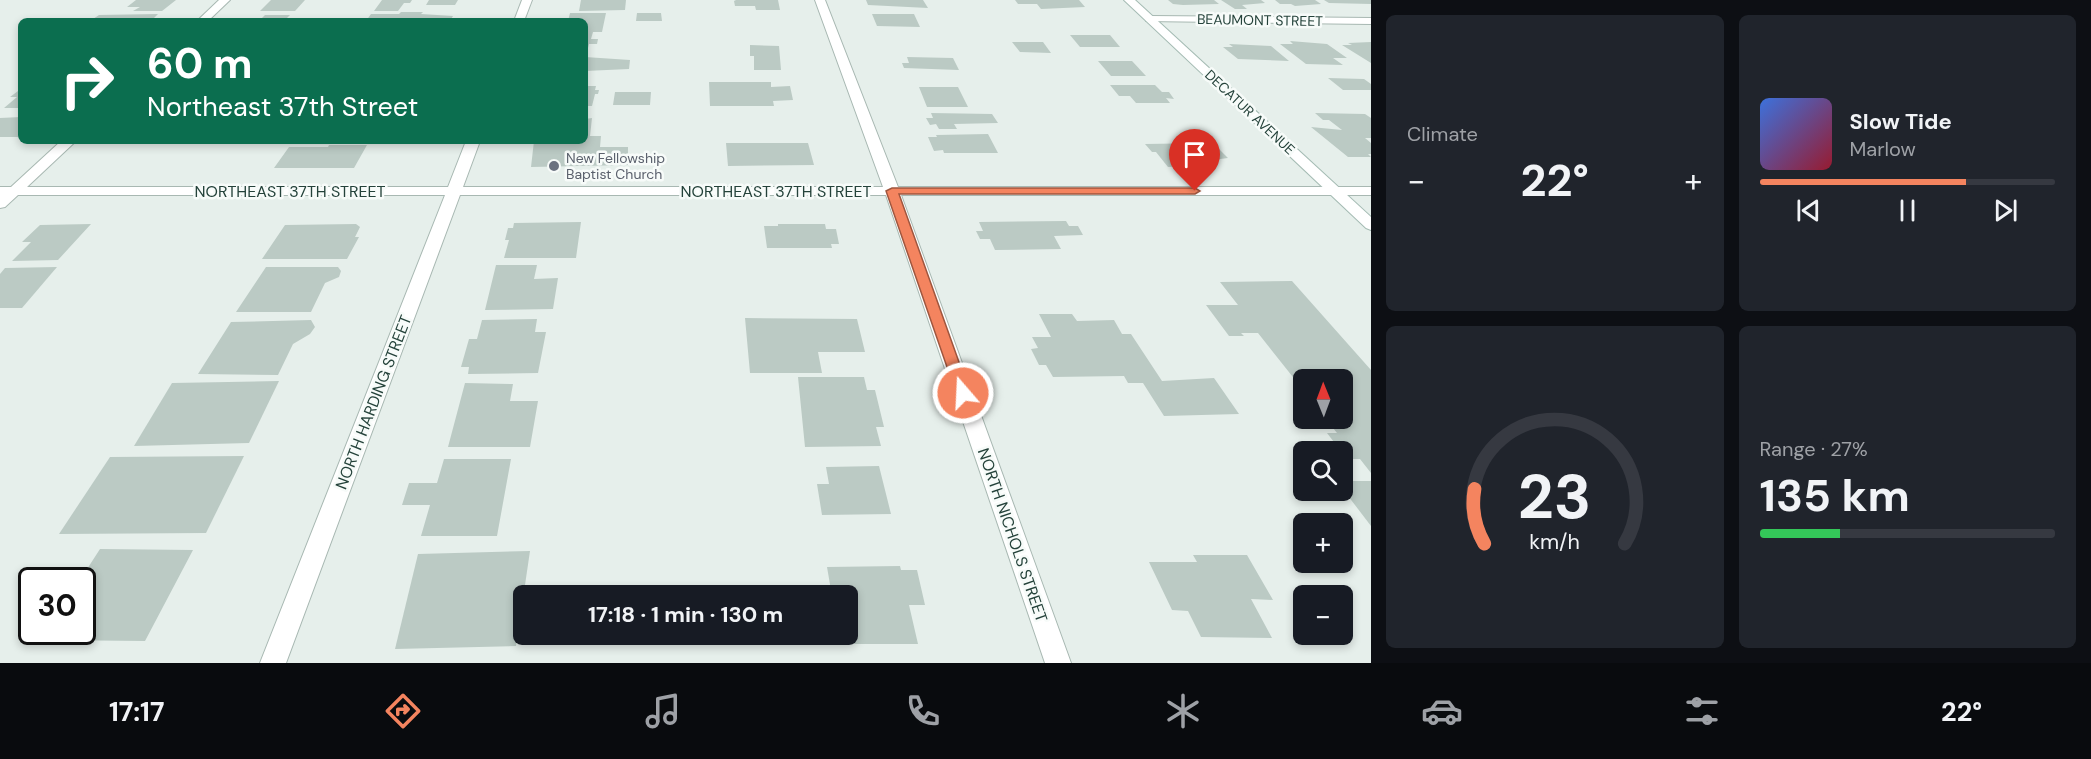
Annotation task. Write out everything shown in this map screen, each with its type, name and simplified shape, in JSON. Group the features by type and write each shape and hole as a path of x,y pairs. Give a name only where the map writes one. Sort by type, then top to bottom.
{"street":[{"path":"205,18 225,0"},
{"path":"520,18 527,0"},
{"name":"NORTH NICHOLS STREET","path":"820,0 892,191 1058,663"},
{"name":"DECATUR AVENUE","path":"1129,0 1371,225"},
{"name":"BEAUMONT STREET","path":"1149,19 1371,21"},
{"path":"0,204 7,191 65,144"},
{"name":"NORTH HARDING STREET","path":"273,663 472,144"},
{"name":"NORTHEAST 37TH STREET","path":"7,191 1371,191"}],"building":[{"path":"136,0 176,0 162,11 133,11 140,7 127,7"},
{"path":"271,0 305,0 295,11 260,11"},
{"path":"382,0 412,0 410,3 404,3 398,11 374,11"},
{"path":"429,0 458,0 455,5 426,5"},
{"path":"581,0 626,0 625,10 579,11"},
{"path":"778,0 780,10 756,10 755,6 735,6 734,1"},
{"path":"866,0 923,0 928,8 868,5"},
{"path":"1015,0 1079,0 1085,7 1041,9 1037,4 1018,4"},
{"path":"1168,0 1214,0 1219,4 1183,5 1173,4"},
{"path":"1221,0 1261,0 1265,3 1242,5 1247,9 1235,9"},
{"path":"1275,0 1315,0 1321,4 1295,6 1280,4"},
{"path":"1324,0 1371,0 1371,4 1329,3"},
{"path":"401,12 423,12 421,14 453,16 452,18 368,18 371,14 399,14"},
{"path":"570,13 606,13 602,32 593,32 591,39 598,39 597,44 589,44 588,48 588,18 569,18"},
{"path":"637,13 661,13 662,21 636,21"},
{"path":"158,14 154,18 94,18 99,15"},
{"path":"872,14 914,14 920,27 877,26"},
{"path":"265,15 290,15 287,18 262,18"},
{"path":"1070,35 1110,35 1120,47 1080,47"},
{"path":"1290,41 1327,44 1347,58 1333,58 1343,65 1306,64 1280,44 1293,44"},
{"path":"1012,42 1043,42 1051,53 1020,52"},
{"path":"1371,42 1371,63 1342,45 1352,45 1348,43"},
{"path":"1229,44 1271,46 1289,61 1238,59 1223,47 1233,47"},
{"path":"750,45 779,46 781,70 754,70 754,56 750,56"},
{"path":"588,57 630,60 629,69 588,71"},
{"path":"907,57 953,58 959,70 904,68 902,63 909,63"},
{"path":"1098,61 1132,61 1146,76 1111,76"},
{"path":"1328,78 1364,79 1371,84 1371,90 1343,90"},
{"path":"709,82 771,82 771,87 790,86 793,100 773,101 774,106 710,106"},
{"path":"1110,85 1155,85 1162,92 1169,92 1174,99 1166,98 1170,103 1136,103 1130,96 1119,96"},
{"path":"588,86 596,86 595,90 599,90 598,94 595,94 592,106 588,106"},
{"path":"919,87 958,87 968,107 927,107"},
{"path":"18,91 18,108 4,108 17,97 10,97"},
{"path":"615,92 651,92 650,105 613,105"},
{"path":"931,113 992,114 998,123 954,124 957,129 939,129 936,124 930,125 926,118 933,118"},
{"path":"1315,113 1365,114 1371,118 1371,138 1365,138 1371,143 1371,154 1368,154 1371,157 1348,157 1311,127 1342,130"},
{"path":"18,117 18,137 0,137 0,118"},
{"path":"592,118 590,136 601,136 600,147 628,147 628,165 531,167 534,144 588,144 588,119"},
{"path":"988,134 998,153 934,151 928,137 937,137 936,135"},
{"path":"726,143 808,143 814,165 728,166"},
{"path":"1207,143 1216,146 1228,158 1205,161 1209,165 1168,167 1156,152 1152,152 1145,144"},
{"path":"329,145 367,145 354,168 274,168 289,147 328,147"},
{"path":"1066,221 1069,226 1078,226 1083,235 1054,236 1061,249 995,250 990,239 980,239 976,231 983,231 979,222"},
{"path":"581,222 576,258 504,258 509,240 505,240 508,228 513,228 514,223"},
{"path":"91,224 58,260 12,261 31,242 22,242 40,225"},
{"path":"356,224 360,227 355,237 359,237 347,259 262,259 285,225"},
{"path":"778,224 825,224 826,229 836,229 839,244 831,244 832,248 767,248 764,226 778,226"},
{"path":"496,265 537,265 534,279 558,278 553,309 485,310"},
{"path":"57,267 22,308 0,308 0,274 5,268"},
{"path":"266,267 338,267 341,271 339,277 325,283 311,312 236,312"},
{"path":"1292,281 1371,370 1371,473 1360,459 1353,459 1353,441 1333,441 1327,433 1337,433 1334,429 1353,429 1353,369 1293,369 1293,377 1258,333 1229,336 1206,305 1238,305 1220,282"},
{"path":"1039,314 1072,314 1077,321 1114,320 1122,334 1131,334 1162,381 1214,378 1239,414 1164,416 1143,383 1128,383 1124,376 1053,377 1046,365 1039,365 1031,349 1038,348 1032,337 1051,337"},
{"path":"745,318 857,319 865,352 818,352 822,373 750,373"},
{"path":"537,319 535,332 546,332 538,373 468,374 469,367 461,367 469,339 477,339 482,320"},
{"path":"311,320 315,327 310,334 293,344 278,375 198,374 231,322"},
{"path":"798,377 864,377 867,390 875,390 884,427 876,427 881,446 805,447"},
{"path":"279,381 249,443 134,446 172,383"},
{"path":"465,383 513,384 510,401 538,401 530,447 448,447"},
{"path":"244,456 206,533 59,534 110,457"},
{"path":"444,459 511,459 497,536 421,536 430,505 402,505 409,483 437,483"},
{"path":"879,466 891,514 822,515 817,484 829,484 826,467"},
{"path":"1353,481 1371,481 1371,526 1352,501"},
{"path":"100,549 193,550 145,641 96,641 96,567 88,567"},
{"path":"530,551 525,585 513,585 513,645 516,646 395,649 418,554"},
{"path":"1193,555 1247,555 1273,600 1251,599 1272,638 1201,637 1188,611 1172,610 1149,562 1197,562"},
{"path":"900,566 901,570 917,570 925,605 909,605 918,644 858,644 858,585 830,585 827,567"}],"place":[{"name":"New Fellowship Baptist Church","path":"554,166"}],"route":[{"path":"963,393 892,191 1195,191"}]}
